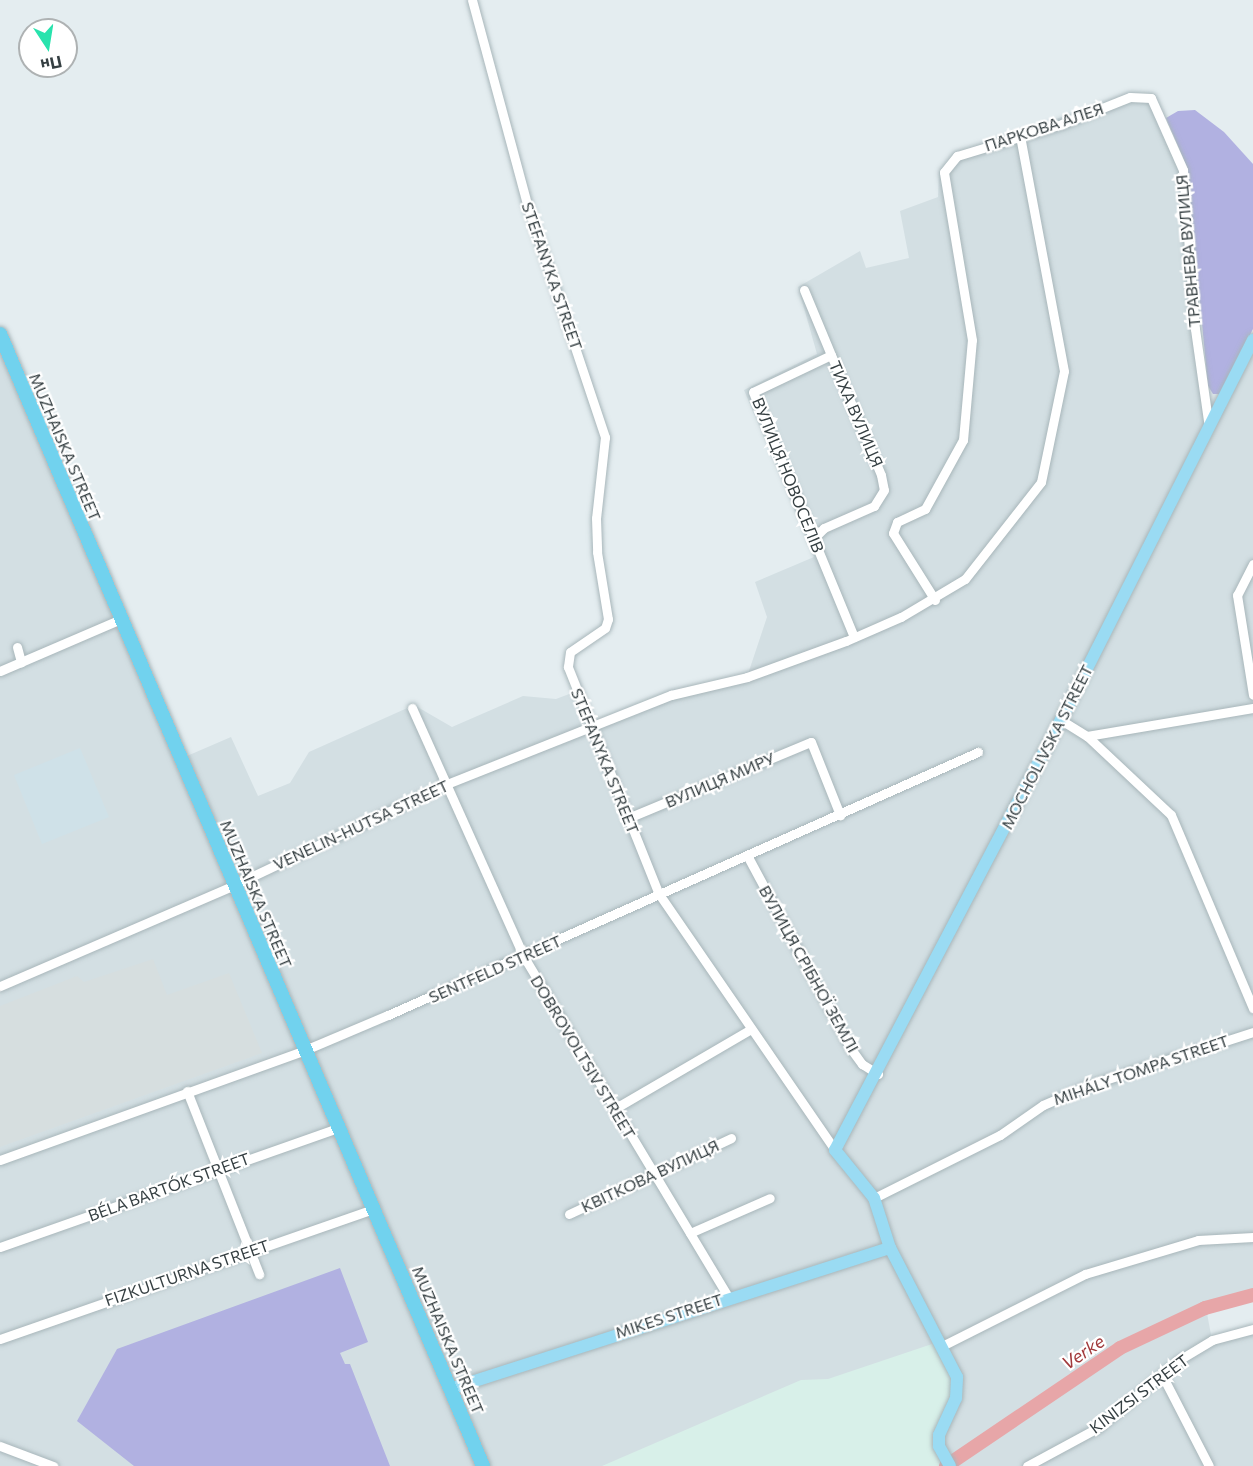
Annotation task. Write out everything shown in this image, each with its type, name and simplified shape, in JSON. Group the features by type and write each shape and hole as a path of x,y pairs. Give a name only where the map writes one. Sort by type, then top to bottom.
{"highway":[{"name":"MUZHAISKA STREET","path":"0,334 483,1466"}],"main road":[{"name":"MOCHOLIVSKA STREET","path":"835,1150 878,1074 1061,720 1253,340"},
{"name":"STEFANYKA STREET","path":"835,1150 874,1198 890,1248 942,1346 958,1389 939,1435 947,1463"},
{"name":"MIKES STREET","path":"450,1389 729,1297 890,1248"}],"street":[{"name":"STEFANYKA STREET","path":"472,0 528,207 604,437 596,518 597,552 608,619 605,628 578,644 567,660 659,894 749,1030 835,1150"},
{"name":"ПАРКОВА АЛЕЯ","path":"935,600 893,533 897,522 925,509 963,440 972,340 944,172 957,156 1130,97"},
{"name":"ТРАВНЕВА ВУЛИЦЯ","path":"1130,97 1151,98 1183,170 1195,328 1209,429"},
{"name":"VENELIN-HUTSA STREET","path":"0,986 234,885 447,784 671,695 747,677 854,637 935,600 965,579 1041,482 1064,371 1020,136"},
{"name":"ТИХА ВУЛИЦЯ","path":"804,290 881,475 884,490 874,506 824,528 813,539"},
{"name":"ВУЛИЦЯ НОВОСЕЛІВ","path":"831,355 753,392 854,637"},
{"path":"1253,564 1237,595 1253,694"},
{"path":"0,671 121,620"},
{"path":"17,647 21,662"},
{"name":"DOBROVOLTSIV STREET","path":"412,708 447,784 486,880 524,957 614,1110 729,1297"},
{"path":"1087,736 1253,708"},
{"path":"1061,720 1087,736 1171,815 1253,1008"},
{"name":"ВУЛИЦЯ МИРУ","path":"628,818 811,742 840,815"},
{"name":"SENTFELD STREET","path":"0,1160 187,1090 305,1050 524,957 659,894 748,857 978,752"},
{"name":"ВУЛИЦЯ СРІБНОЇ ЗЕМЛІ","path":"748,857 851,1049 862,1064 878,1074"},
{"path":"614,1110 749,1030"},
{"name":"MIHÁLY TOMPA STREET","path":"874,1198 1000,1135 1043,1105 1089,1085 1252,1035"},
{"path":"187,1090 259,1274"},
{"name":"BÉLA BARTÓK STREET","path":"0,1247 338,1128"},
{"name":"КВІТКОВА ВУЛИЦЯ","path":"568,1214 731,1138"},
{"path":"690,1233 770,1198"},
{"name":"FIZKULTURNA STREET","path":"0,1339 374,1209"},
{"path":"942,1346 1085,1274 1198,1240 1253,1237"},
{"name":"KINIZSI STREET","path":"1027,1466 1099,1427 1162,1375 1212,1340 1253,1329"},
{"path":"1162,1375 1209,1466"},
{"path":"0,1446 53,1466"}],"shaded area":[{"path":"1131,94 1155,96 1183,170 1209,428 1253,340 1253,1295 1206,1308 1212,1340 1253,1329 1253,1466 0,1466 0,345 180,759 231,737 258,796 290,783 309,752 414,705 452,727 523,696 556,699 577,691 592,727 671,695 747,677 767,617 755,582 814,557 744,390 817,354 798,287 860,251 866,268 909,258 900,211 938,197 939,172 954,153"},
{"path":"1195,110 1224,132 1253,164 1253,329 1220,394 1213,394 1208,386 1187,167 1166,118 1178,111"},
{"path":"80,748 109,817 42,844 14,775"},
{"path":"153,959 167,995 229,973 262,1053 0,1147 0,1006 77,976 84,982"},
{"path":"340,1268 368,1342 340,1353 345,1364 350,1364 390,1466 134,1466 77,1421 117,1349"},
{"path":"935,1343 952,1378 950,1399 935,1434 934,1448 941,1464 938,1466 602,1466 801,1380 828,1379"}],"waterway":[{"name":"Verke","path":"946,1466 1120,1348 1205,1308 1253,1295"}]}
